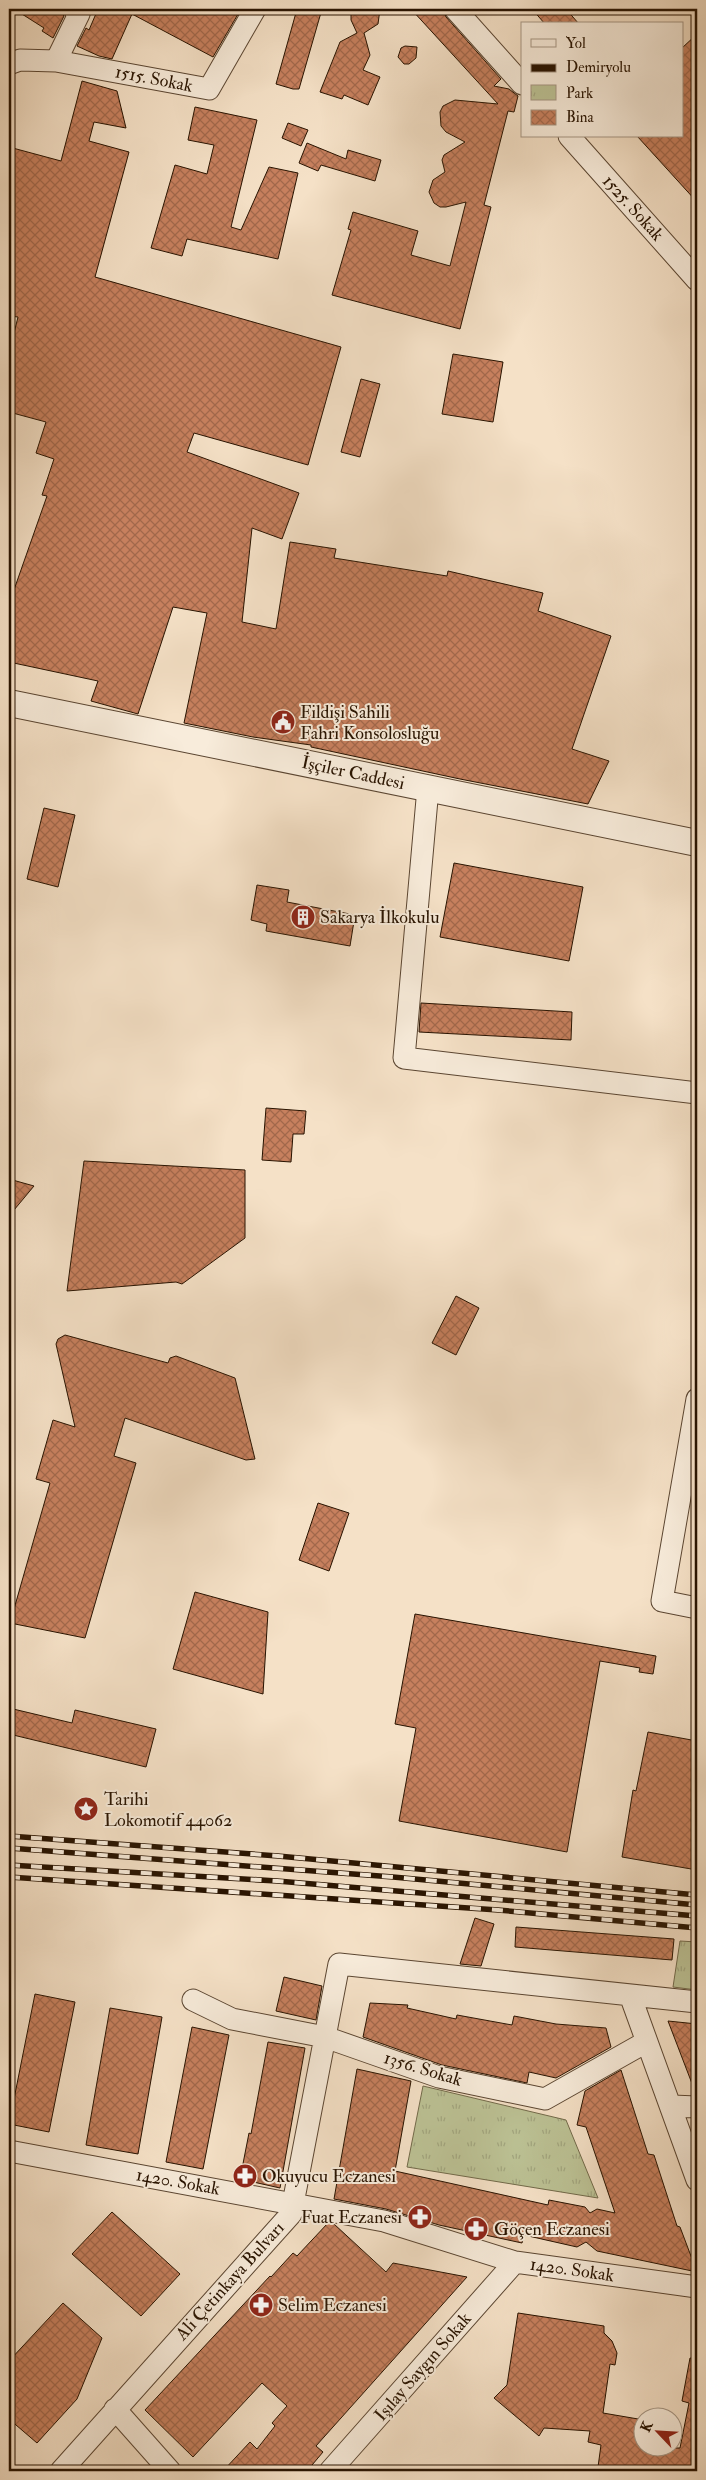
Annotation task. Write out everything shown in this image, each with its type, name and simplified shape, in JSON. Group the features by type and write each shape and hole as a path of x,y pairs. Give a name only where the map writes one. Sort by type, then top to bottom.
{"street":[{"path":"56,61 79,14 74,9"},
{"name":"1515. Sokak","path":"13,59 56,61 208,89 255,9"},
{"path":"454,9 521,83"},
{"name":"1525. Sokak","path":"571,138 697,280"},
{"name":"İşçiler Caddesi","path":"9,703 697,843"},
{"path":"428,788 404,1058 697,1093"},
{"path":"697,1399 662,1601 697,1608"},
{"name":"Ali Çetinkaya Bulvarı","path":"60,2471 291,2214 340,1964 630,1995"},
{"path":"697,2002 630,1995 646,2042 672,2106 697,2180"},
{"name":"1356. Sokak","path":"193,2000 232,2019 325,2037 439,2076 545,2099 646,2042"},
{"path":"672,2106 697,2107"},
{"name":"1420. Sokak","path":"9,2152 384,2220 515,2262 697,2287"},
{"name":"Işılay Saygın Sokak","path":"330,2471 515,2262"},
{"path":"115,2409 170,2471"}],"green space":[{"path":"680,1941 697,1942 697,1990 673,1987"},
{"path":"423,2086 566,2120 598,2198 407,2167"}],"building":[{"path":"14,9 59,9 64,16 53,38 42,31 44,28"},
{"path":"98,9 241,9 213,57 132,14 112,59 99,56 77,46 86,28 89,30"},
{"path":"297,9 322,9 299,89 293,89 276,84"},
{"path":"351,9 380,9 378,24 364,33 370,55 363,70 380,77 368,105 344,95 342,99 320,92 340,42 357,33 351,20"},
{"path":"411,9 443,9 446,17 501,79 494,86 509,89 518,96 514,112 508,111 484,205 491,207 460,329 332,295 351,230 348,229 353,212 418,231 411,255 450,266 466,202 440,207 434,203 429,192 433,180 445,172 442,160 444,155 465,142 446,132 441,126 440,112 443,106 455,100 498,104"},
{"path":"532,9 566,9 577,22 543,22"},
{"path":"697,34 697,202 639,138 684,138 684,46"},
{"path":"405,46 417,47 416,58 409,64 404,64 398,57 401,48"},
{"path":"82,81 117,91 126,128 94,122 89,141 129,152 95,277 341,347 308,465 194,433 187,452 299,493 282,539 252,528 242,622 276,629 290,542 336,549 334,558 447,576 448,571 543,593 538,611 611,636 572,749 609,761 588,804 460,779 311,747 311,745 253,737 184,723 207,613 173,607 138,714 91,701 98,681 9,662 9,604 47,496 42,495 54,459 36,453 46,422 9,412 9,353 18,317 9,316 9,147 61,161"},
{"path":"195,107 257,120 231,227 241,230 269,167 298,173 278,259 187,239 182,256 151,248 175,165 207,174 214,145 188,140"},
{"path":"288,123 308,130 301,146 282,138"},
{"path":"307,143 346,159 348,150 381,160 375,181 321,165 318,171 299,163"},
{"path":"453,354 503,362 493,422 442,414"},
{"path":"361,379 380,384 360,457 341,452"},
{"path":"44,808 75,815 58,887 27,879"},
{"path":"454,863 583,887 569,961 440,937"},
{"name":"Sakarya İlkokulu","path":"257,885 289,890 287,902 355,915 350,946 266,931 267,924 251,920"},
{"path":"421,1003 572,1012 571,1040 419,1032"},
{"path":"266,1108 306,1111 304,1134 293,1134 291,1162 262,1160"},
{"path":"84,1161 245,1170 245,1238 182,1284 176,1282 67,1291"},
{"path":"9,1179 34,1186 9,1216"},
{"path":"456,1296 479,1308 456,1355 432,1343"},
{"path":"65,1335 168,1363 170,1358 176,1356 235,1378 255,1459 246,1460 125,1418 114,1456 136,1463 85,1638 10,1623 50,1483 36,1479 53,1420 75,1427 56,1344 58,1339"},
{"path":"318,1503 349,1513 329,1571 299,1560"},
{"path":"195,1592 268,1612 263,1694 173,1669"},
{"path":"415,1614 656,1656 653,1674 639,1672 640,1668 600,1661 567,1852 399,1821 416,1728 395,1724"},
{"path":"9,1708 72,1723 75,1710 156,1729 146,1767 9,1734"},
{"path":"648,1732 697,1741 697,1870 622,1857 633,1790 636,1791"},
{"path":"475,1918 494,1924 481,1966 460,1964"},
{"path":"516,1927 674,1939 672,1960 515,1947"},
{"path":"284,1977 322,1986 316,2020 276,2011"},
{"path":"35,1994 75,2002 49,2132 9,2124"},
{"path":"370,2003 408,2005 407,2008 456,2019 457,2015 512,2025 514,2016 556,2024 606,2028 611,2047 556,2078 529,2072 527,2083 442,2065 363,2037"},
{"path":"110,2008 162,2017 138,2154 86,2145"},
{"path":"668,2021 697,2024 697,2094 696,2094"},
{"path":"192,2027 229,2035 203,2169 166,2162"},
{"path":"268,2042 305,2048 280,2188 240,2179 249,2133 251,2134"},
{"path":"357,2069 411,2081 395,2171 548,2205 549,2200 585,2207 590,2213 597,2209 615,2213 586,2127 577,2125 585,2091 621,2070 648,2154 654,2155 677,2226 680,2227 697,2272 597,2251 586,2242 577,2247 524,2235 522,2243 439,2225 386,2209 334,2199"},
{"path":"112,2212 180,2274 141,2316 72,2254"},
{"path":"328,2223 334,2224 386,2272 393,2263 467,2277 316,2446 323,2452 307,2471 223,2471 250,2442 257,2449 275,2426 272,2423 287,2406 262,2383 193,2457 145,2410 270,2276 293,2253 297,2256"},
{"path":"63,2303 102,2338 77,2399 37,2443 9,2419 9,2361"},
{"path":"518,2313 604,2326 604,2333 612,2341 617,2353 615,2365 610,2364 603,2413 634,2418 634,2458 684,2458 684,2428 689,2403 682,2401 690,2358 697,2359 697,2471 660,2467 660,2471 622,2471 598,2467 601,2445 588,2442 590,2431 544,2428 539,2436 494,2398 507,2385"}],"railway":[{"path":"9,1836 278,1856 697,1895"},
{"path":"9,1848 393,1877 697,1905"},
{"path":"9,1865 277,1881 697,1916"},
{"path":"9,1877 498,1910 697,1928"}],"place":[{"name":"Fildişi Sahili Fahri Konsolosluğu","path":"283,722"},
{"name":"Sakarya İlkokulu","path":"303,917"},
{"name":"Tarihi Lokomotif 44062","path":"86,1809"},
{"name":"Okuyucu Eczanesi","path":"245,2176"},
{"name":"Fuat Eczanesi","path":"420,2217"},
{"name":"Göçen Eczanesi","path":"476,2229"},
{"name":"Selim Eczanesi","path":"261,2305"}]}
